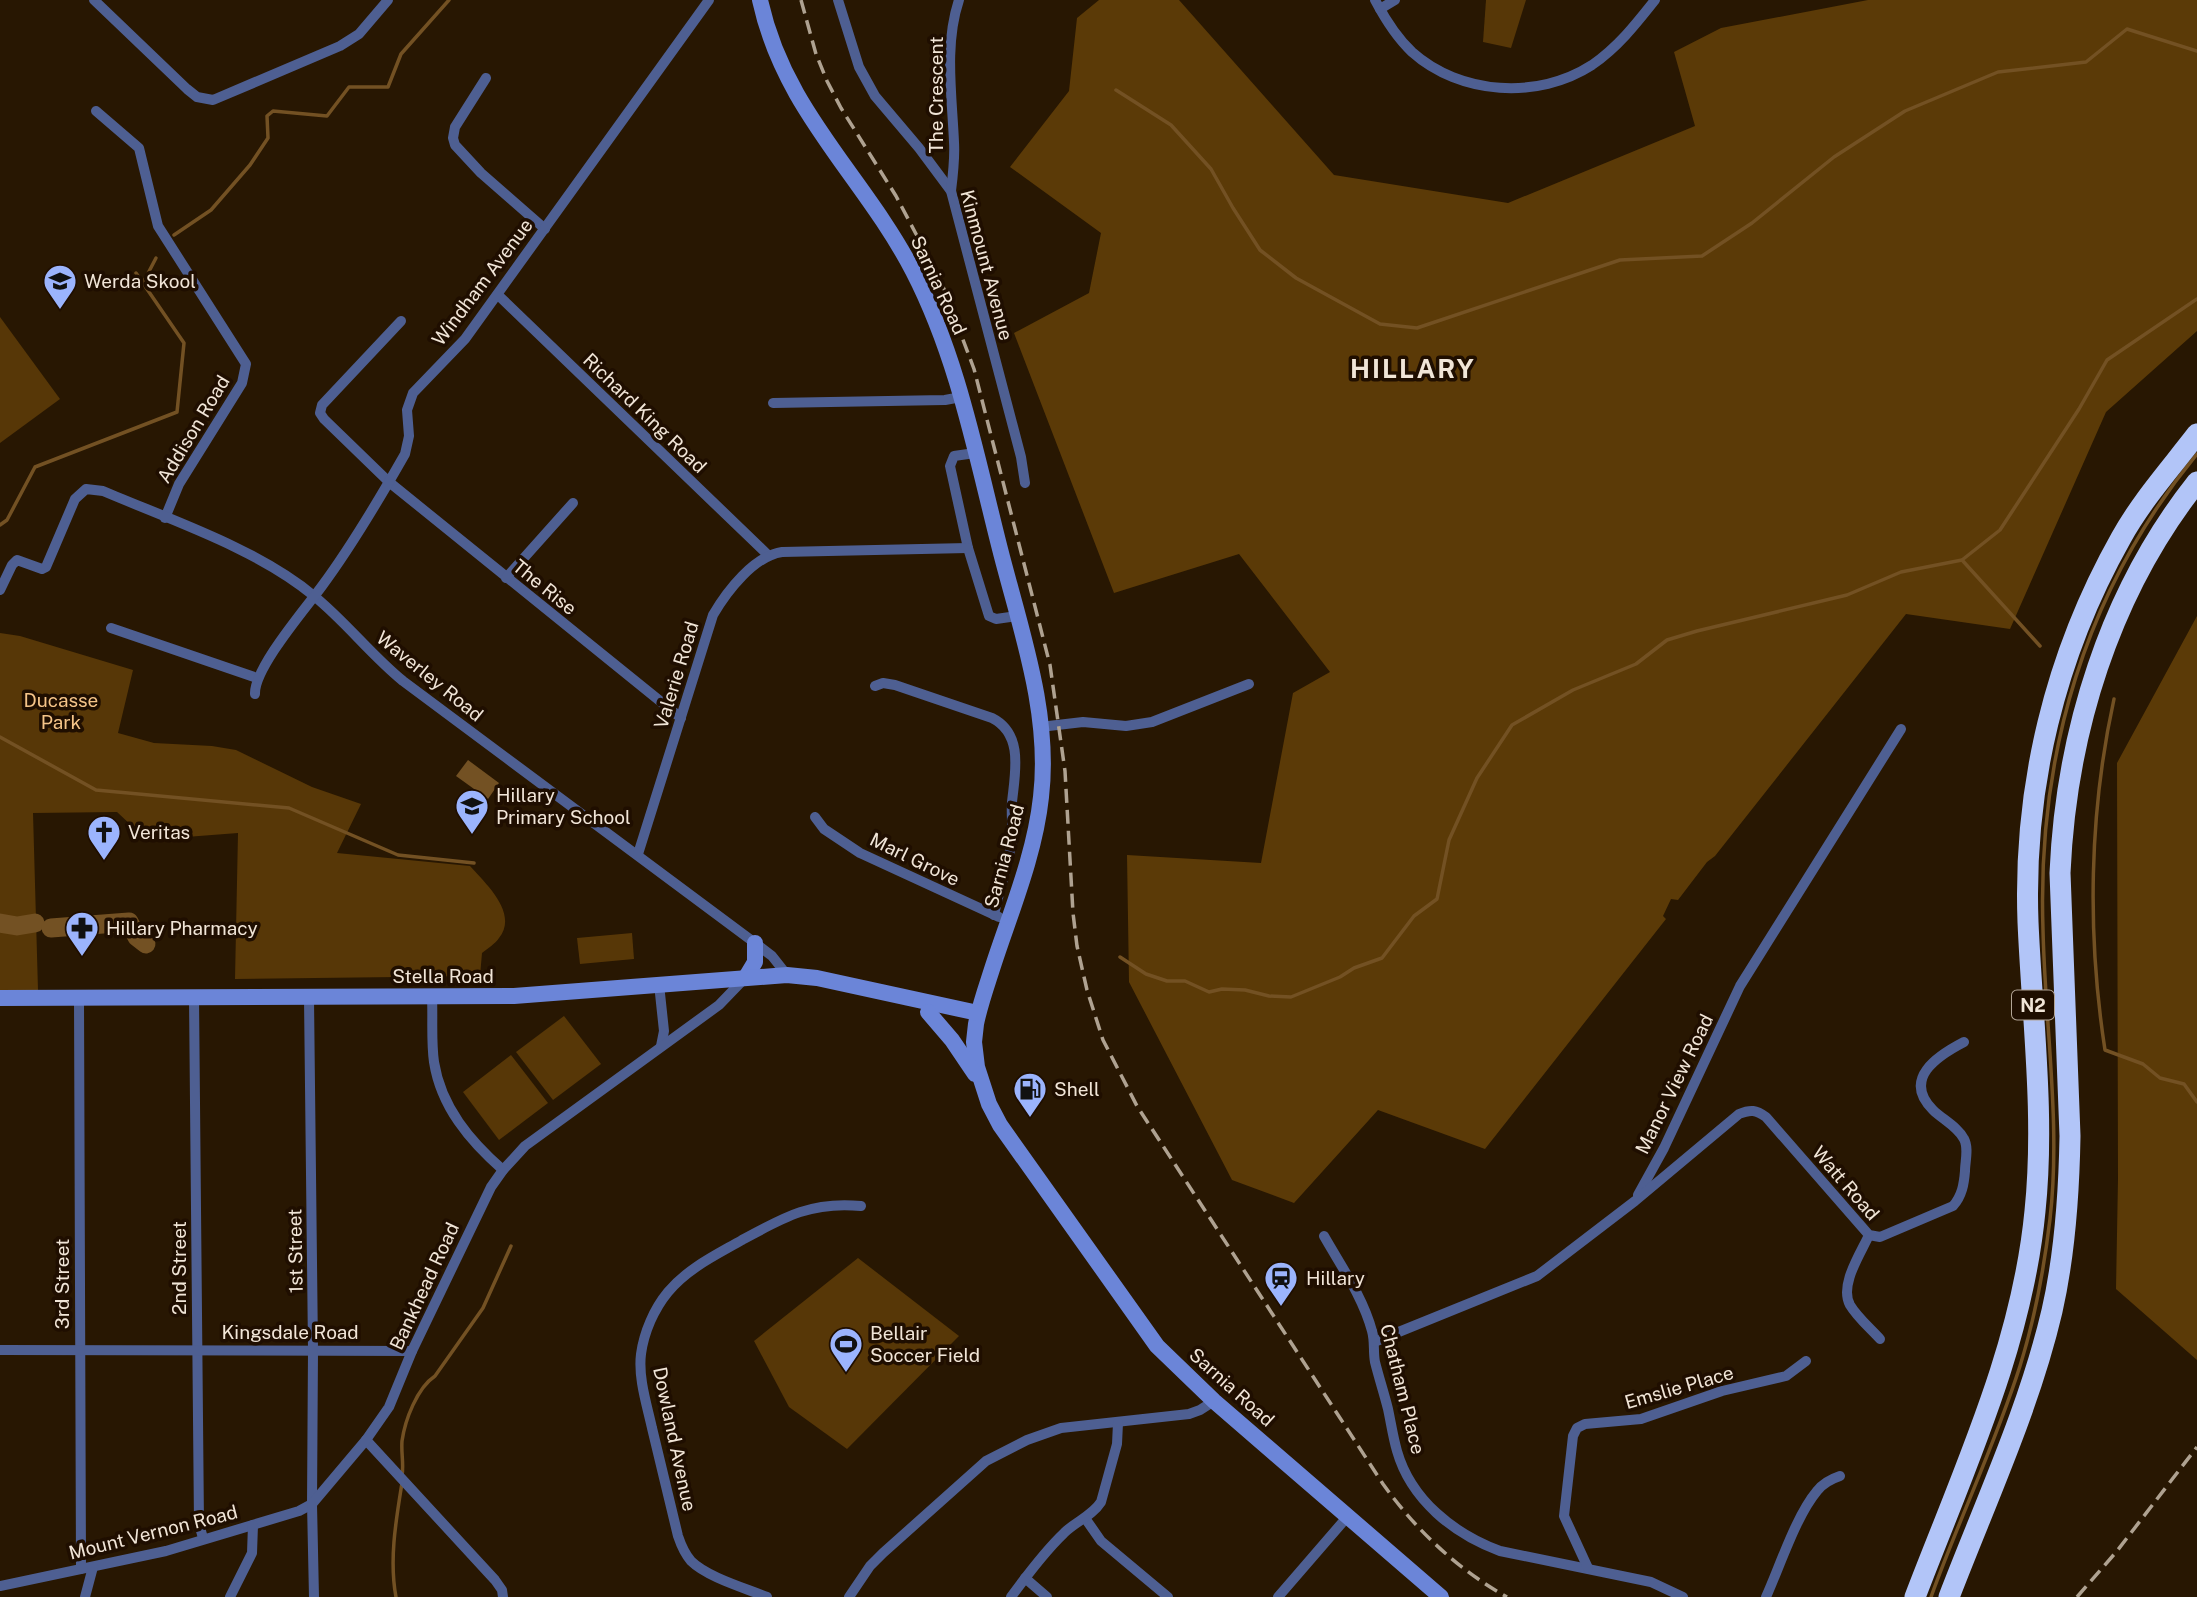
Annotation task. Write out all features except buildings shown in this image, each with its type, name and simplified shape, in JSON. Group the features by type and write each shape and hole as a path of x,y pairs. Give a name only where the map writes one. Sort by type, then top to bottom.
{"highway":[{"name":"N2","path":"1915,1597 1998,1381 2021,1301 2031,1253 2036,1207 2038,1135 2028,864 2035,781 2050,713 2076,631 2121,537 2147,496 2197,434"},
{"name":"N2","path":"1949,1597 2027,1394 2044,1341 2061,1262 2069,1180 2070,1136 2060,906 2062,832 2072,757 2104,648 2140,569 2197,482"},
{"path":"2104,648 2155,564 2197,503"}],"main road":[{"name":"Sarnia Road","path":"760,0 767,31 787,80 811,120 877,209 913,271 934,316 961,397 1031,672 1040,727 1043,770 1038,817 1001,918 977,1019 974,1053 981,1084 1000,1125 1021,1157 1157,1346 1214,1401 1441,1597"},
{"path":"746,978 755,962 755,943"},
{"name":"Stella Road","path":"0,998 514,996 787,975 817,978 883,993 977,1019"},
{"name":"Stella Road","path":"883,993 928,1012 977,1019"},
{"path":"928,1012 957,1046 981,1084"}],"street":[{"path":"94,0 187,89 197,97 213,100 340,46 359,34 388,0"},
{"name":"Windham Avenue","path":"257,678 389,482 408,445 407,410 412,393 465,339 709,0"},
{"name":"Kinmount Avenue","path":"838,0 859,67 870,89 932,163 951,191 1021,457 1025,483"},
{"name":"The Crescent","path":"951,191 954,156 951,40 959,0"},
{"path":"1395,0 1377,5 1388,24 1410,50 1456,78 1477,85 1518,88 1546,84 1590,66 1624,38 1655,0"},
{"path":"486,78 455,127 455,145 481,173 545,229"},
{"name":"Addison Road","path":"96,111 139,148 158,226 246,364 242,383 179,484 165,518"},
{"name":"Richard King Road","path":"498,295 768,555"},
{"name":"The Rise","path":"401,321 323,405 320,413 324,419 389,482 681,718"},
{"path":"773,403 945,400 961,397"},
{"path":"975,453 954,456 950,467 968,548 989,616 996,619 1017,616"},
{"name":"Waverley Road","path":"0,590 17,560 42,569 46,567 75,499 81,491 92,489 103,491 258,558 314,596 403,681 772,956 787,975"},
{"path":"506,578 573,503"},
{"path":"768,555 782,552 968,548"},
{"name":"Valerie Road","path":"638,854 713,615 728,593 768,555"},
{"path":"111,628 257,678 255,694"},
{"path":"875,686 883,683 895,685 980,714 999,722 1010,736 1016,763 1011,817 1012,839 1001,918"},
{"path":"1040,727 1083,722 1126,726 1152,722 1249,684"},
{"name":"Manor View Road","path":"1374,1342 1527,1282 1635,1200 1664,1149 1740,986 1902,729"},
{"name":"Marl Grove","path":"815,817 831,834 860,852 1001,918"},
{"name":"Bankhead Road","path":"312,1504 366,1440 388,1407 475,1218 503,1170 525,1146 719,1005 746,978"},
{"path":"659,984 664,1031 661,1046"},
{"path":"432,997 435,1064 445,1097 468,1136 503,1170"},
{"name":"2nd Street","path":"194,998 197,1349 200,1524 203,1538"},
{"name":"1st Street","path":"309,998 312,1504"},
{"name":"3rd Street","path":"79,999 79,1348 87,1568 85,1597"},
{"name":"Watt Road","path":"1635,1200 1739,1114 1749,1110 1758,1111 1766,1117 1869,1236 1880,1237 1954,1206 1964,1181 1966,1144 1959,1132 1932,1109 1922,1095 1921,1086 1924,1071 1929,1065 1964,1042"},
{"name":"Dowland Avenue","path":"767,1597 707,1571 693,1562 684,1551 678,1536 644,1392 641,1357 646,1333 656,1310 668,1293 696,1267 720,1252 810,1208 834,1204 862,1206"},
{"name":"Chatham Place","path":"1324,1236 1356,1292 1370,1324 1375,1362 1397,1453 1414,1488 1430,1507 1458,1531 1478,1542 1531,1558 1651,1582 1683,1597"},
{"path":"1869,1236 1852,1274 1848,1295 1851,1306 1880,1339"},
{"name":"Kingsdale Road","path":"0,1350 79,1348 412,1351"},
{"name":"Emslie Place","path":"1588,1568 1566,1522 1564,1509 1573,1436 1577,1428 1585,1424 1641,1419 1721,1391 1779,1379 1793,1373 1806,1361"},
{"path":"849,1597 870,1566 883,1553 986,1461 1027,1440 1061,1428 1189,1414 1214,1401"},
{"path":"1011,1597 1065,1532 1097,1509 1106,1490 1117,1444 1118,1423"},
{"path":"366,1440 495,1580 503,1597"},
{"path":"1766,1597 1807,1505 1828,1480 1840,1476"},
{"path":"312,1504 314,1597"},
{"name":"Mount Vernon Road","path":"0,1586 166,1550 253,1525 312,1504"},
{"path":"1278,1597 1348,1516"},
{"path":"1085,1518 1101,1541 1168,1597"},
{"path":"230,1597 252,1553 253,1525"},
{"path":"1025,1578 1047,1597"}],"green space":[{"path":"1486,0 1526,0 1511,48 1483,42"},
{"path":"0,317 60,399 0,443"},
{"name":"Ducasse Park","path":"0,633 20,636 133,670 118,733 154,743 236,750 312,787 361,804 337,853 470,866 498,899 505,919 499,938 482,953 480,976 235,979 238,833 147,840 117,812 33,813 38,990 0,990"},
{"path":"632,933 634,959 580,964 577,938"},
{"path":"564,1016 601,1064 553,1100 516,1052"},
{"path":"511,1055 548,1103 499,1140 463,1092"},
{"name":"Bellair Soccer Field","path":"858,1258 959,1336 847,1449 789,1407 754,1341"}],"shaded area":[{"path":"1099,0 1179,0 1334,175 1508,203 1695,126 1674,52 1721,28 1868,0 2197,0 2197,331 2106,412 2010,629 1906,614 1715,856 1707,862 1678,900 1671,899 1663,916 1666,919 1485,1149 1378,1110 1294,1203 1232,1180 1129,982 1127,855 1261,863 1293,693 1330,672 1239,554 1114,593 1014,333 1089,293 1101,233 1010,167 1069,91 1077,18"},
{"path":"2197,616 2197,1360 2116,1289 2117,763"},
{"path":"468,760 499,783 488,799 456,776"}],"waterway":[{"path":"174,235 211,210 250,165 268,138 267,116 273,111 327,116 349,87 388,87 401,54 449,0"},
{"path":"1116,90 1171,125 1211,169 1260,250 1296,278 1380,324 1417,328 1620,260 1702,256 1752,223 1834,157 1905,111 1998,72 2086,62 2127,29 2197,51"},
{"path":"144,281 156,258"},
{"path":"0,525 7,520 35,467 177,412 184,343 136,273"},
{"path":"1120,957 1146,974 1167,981 1185,981 1209,992 1222,989 1245,990 1269,996 1291,997 1382,958 1414,916 1437,899 1449,840 1477,778 1512,725 1573,690 1636,664 1667,640 1847,595 1901,572 1962,560 2000,530 2079,409 2107,360 2197,299"},
{"path":"1931,1597 2020,1366 2035,1312 2045,1256 2054,1147 2044,966 2043,865 2049,801 2060,738 2076,677 2097,618 2125,561 2158,506 2197,454"},
{"path":"1962,560 2040,646"},
{"path":"2114,699 2100,786 2093,874 2095,962 2105,1050 2143,1064 2160,1078 2184,1084 2197,1102"},
{"path":"0,737 96,790 289,808 398,855 474,863"},
{"path":"51,928 129,922 137,937 146,944"},
{"path":"0,923 17,926 35,923"},
{"path":"402,1476 402,1441 413,1405 483,1308 511,1246"},
{"path":"396,1597 393,1554 402,1483"}],"railway":[{"path":"801,0 816,54 827,81 896,196 925,251 944,289 974,369 1050,665 1065,771 1077,946 1103,1040 1137,1106 1383,1484 1409,1517 1454,1561 1507,1597"},
{"path":"2077,1597 2117,1551 2197,1447"}],"place":[{"name":"Werda Skool","path":"60,311"},
{"name":"Hillary Primary School","path":"472,836"},
{"name":"Veritas","path":"104,862"},
{"name":"Hillary Pharmacy","path":"82,958"},
{"name":"Shell","path":"1030,1119"},
{"name":"Hillary","path":"1281,1308"},
{"name":"Bellair Soccer Field","path":"846,1374"}],"district":[{"name":"HILLARY","path":"1413,368"}]}
